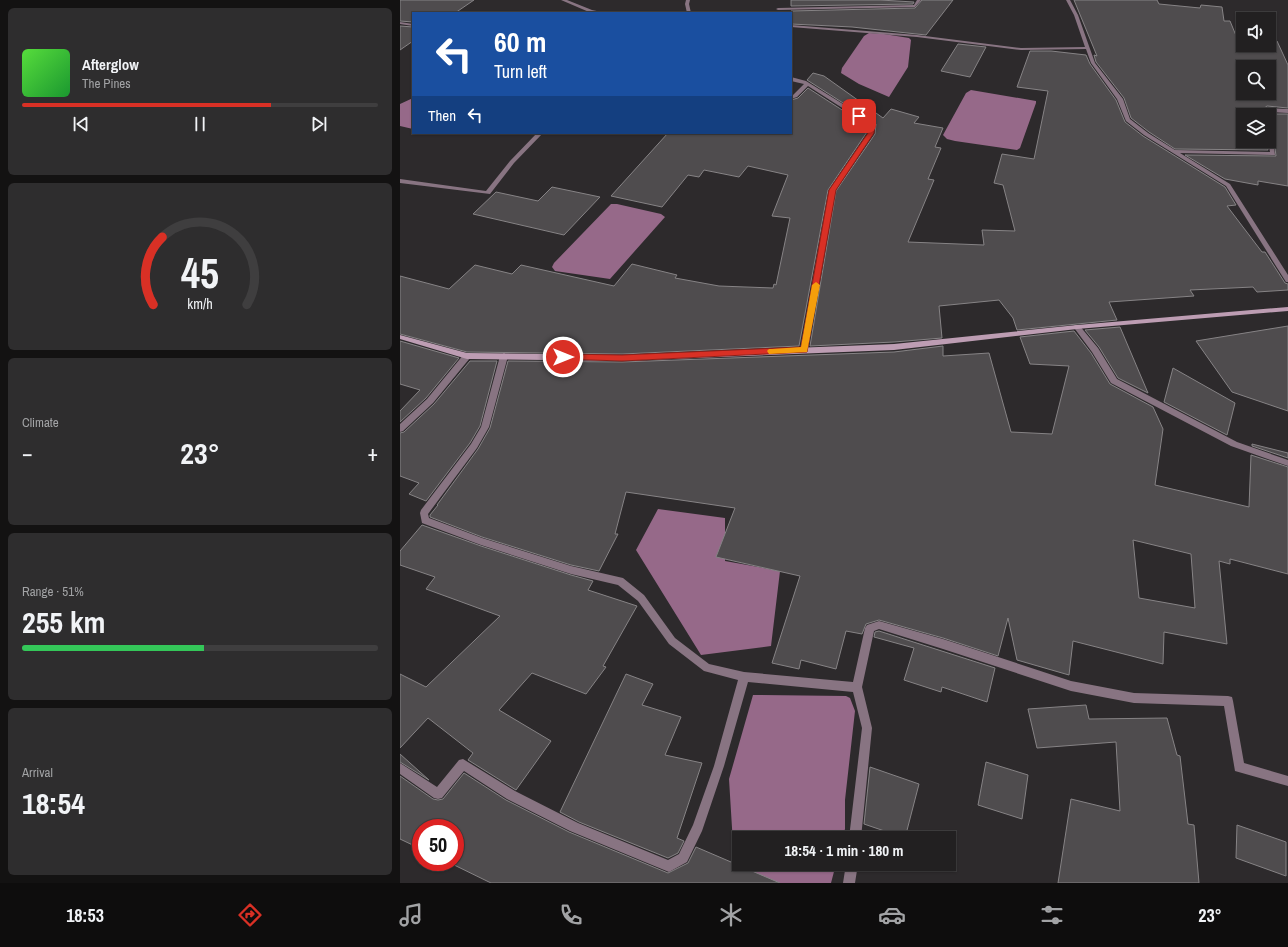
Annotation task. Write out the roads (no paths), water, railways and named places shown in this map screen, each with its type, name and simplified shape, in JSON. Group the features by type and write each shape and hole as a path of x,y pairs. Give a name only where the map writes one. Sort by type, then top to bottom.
{"main road":[{"path":"400,337 467,356 622,358 894,347 1077,327 1288,309"}],"street":[{"path":"563,0 598,12"},
{"path":"688,0 687,4 689,12"},
{"path":"778,9 915,6 919,0"},
{"path":"1068,0 1076,14 1093,63 1120,99 1128,120 1146,134 1228,185 1288,280"},
{"path":"400,23 412,25"},
{"path":"792,26 917,36 1021,49 1088,48"},
{"path":"792,79 807,84 872,124 871,133 832,190 804,350"},
{"path":"792,96 795,96 807,84"},
{"path":"1276,110 1288,110"},
{"path":"400,181 488,193 512,162 539,134"},
{"path":"1174,151 1273,154 1272,148"},
{"path":"1077,327 1095,350 1114,381 1234,444 1288,463"},
{"path":"400,430 430,401 467,356"},
{"path":"504,356 485,427 474,446 424,513 425,520 481,541 571,570 620,581 641,598 672,641 707,668 744,676 857,687"},
{"path":"856,831 867,728 857,687 870,628 879,625 1071,686 1134,698 1228,701 1240,767 1288,781"},
{"path":"400,768 438,794 463,764 511,795 574,827 669,866 683,858 698,828 719,766 744,676"},
{"path":"849,883 851,871"}]}
